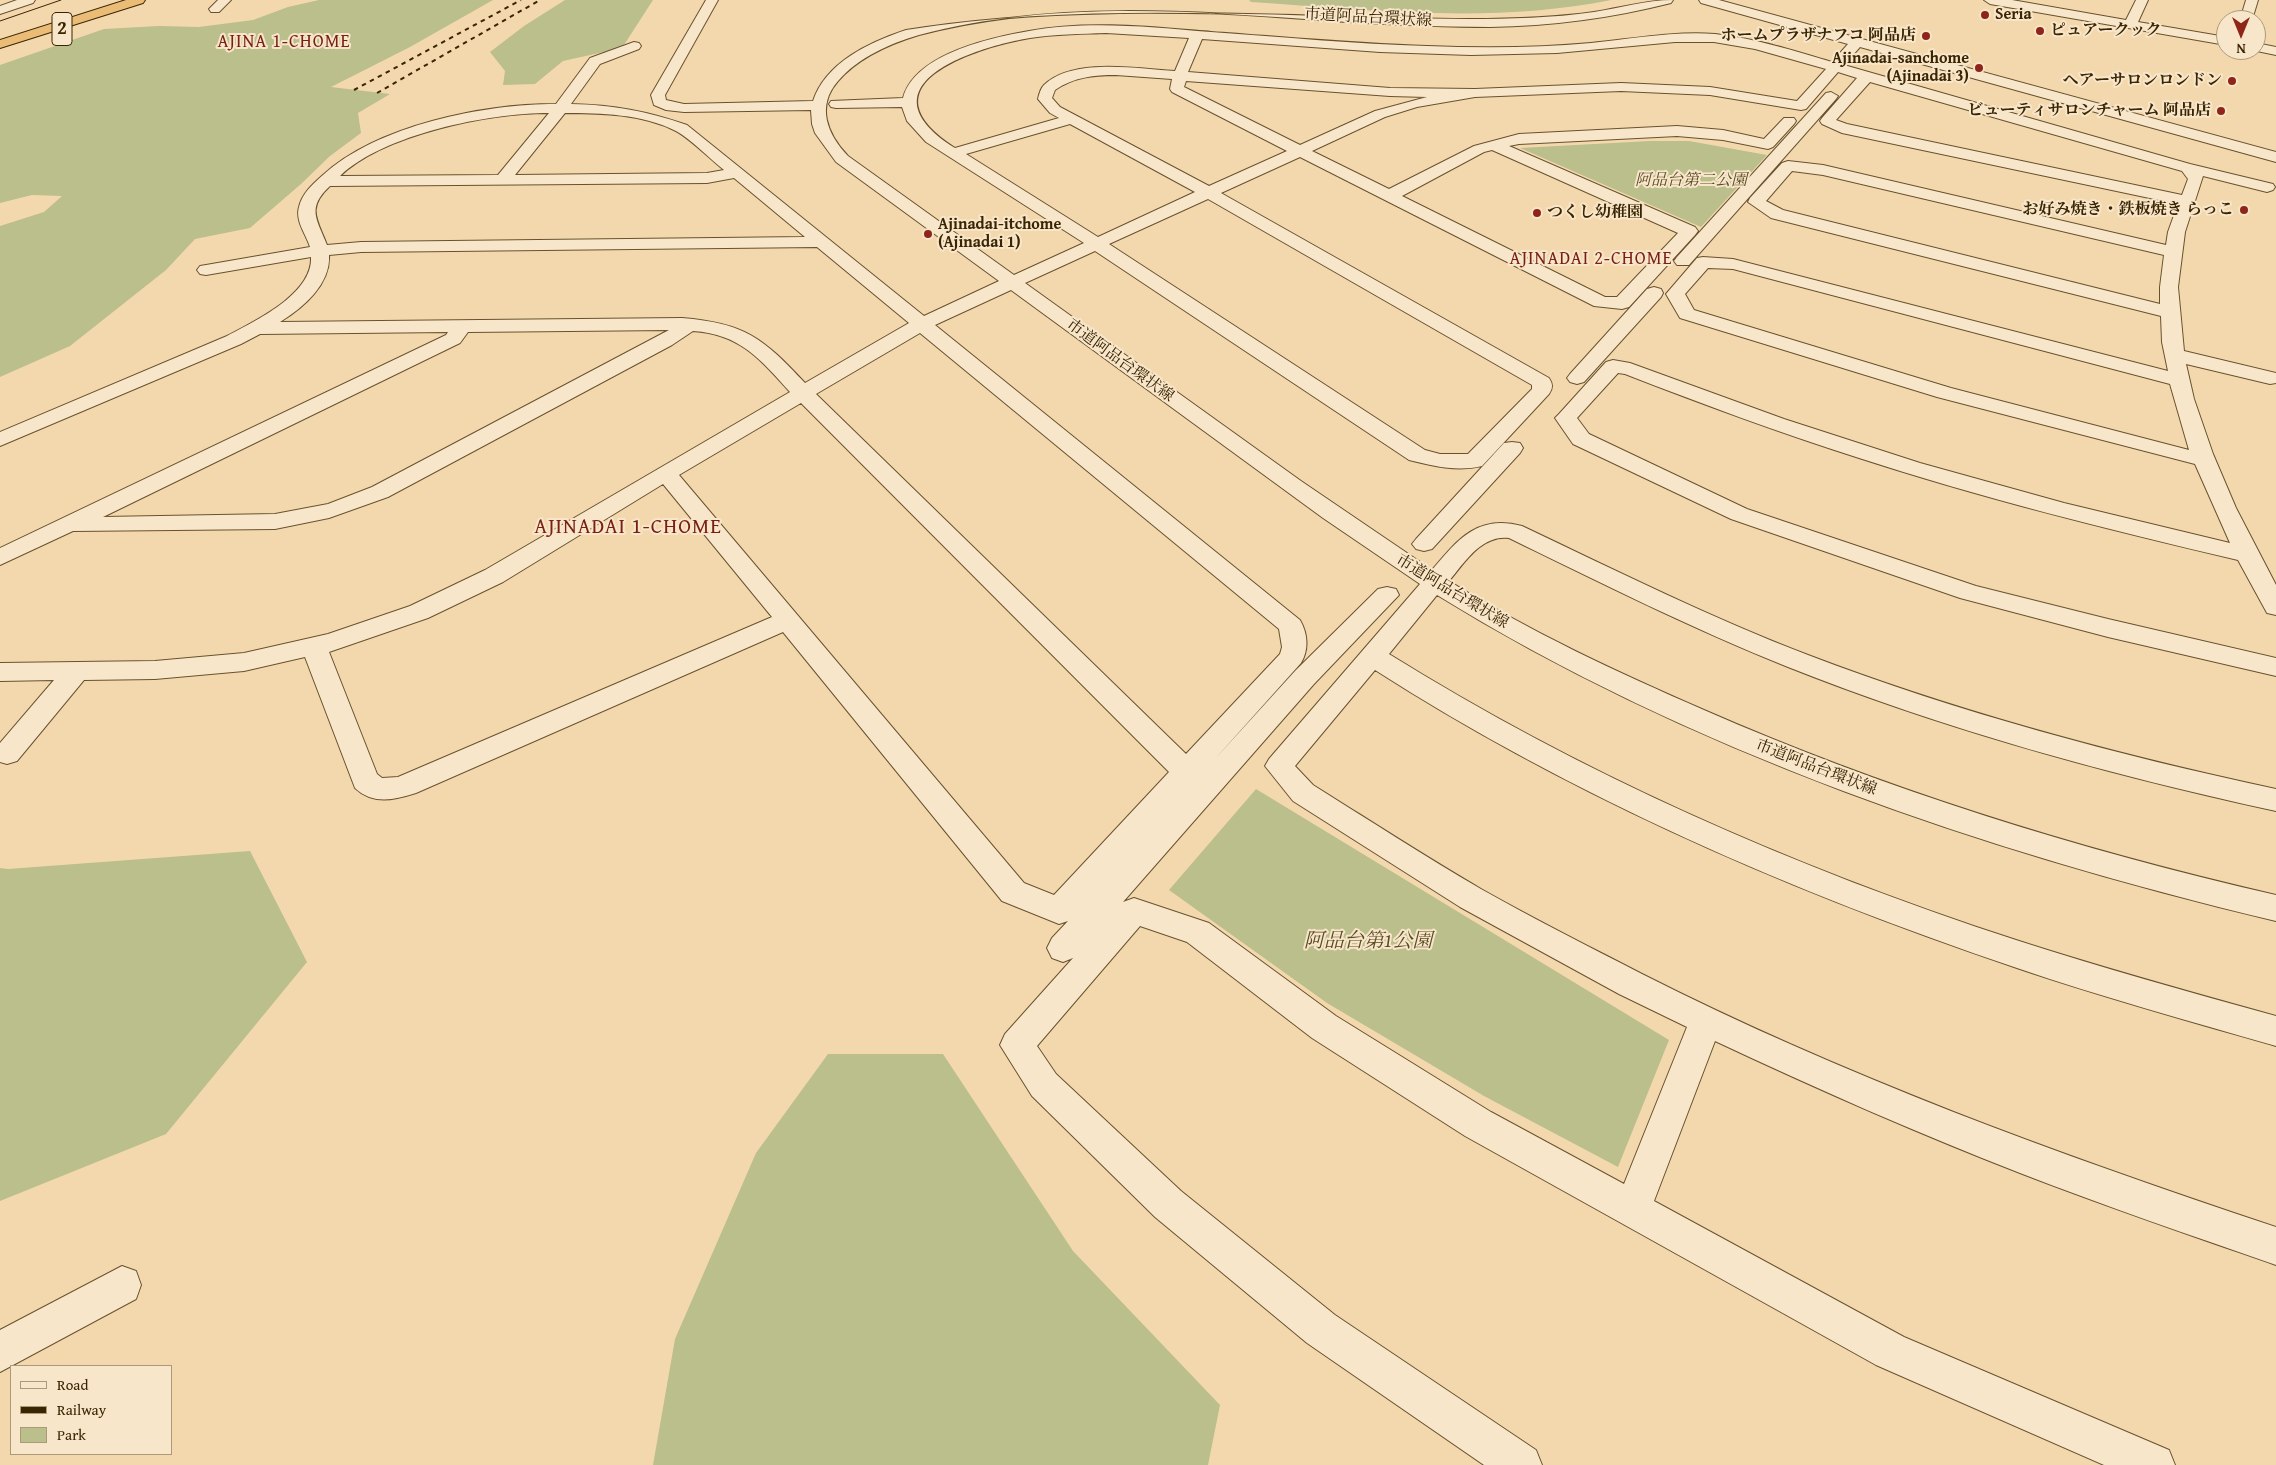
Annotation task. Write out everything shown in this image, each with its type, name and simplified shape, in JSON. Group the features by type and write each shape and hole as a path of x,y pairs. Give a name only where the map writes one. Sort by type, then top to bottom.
{"highway":[{"name":"2","path":"0,37 105,0"},
{"name":"2","path":"0,50 139,0"},
{"name":"2","path":"0,44 124,6"},
{"name":"2","path":"0,33 81,8"}],"street":[{"path":"0,10 29,0"},
{"path":"216,9 226,0"},
{"path":"712,0 658,95 659,102 666,106 684,108 908,102"},
{"name":"市道阿品台環状線","path":"1667,0 1589,16 1488,23 1400,21 1120,3 1025,3 948,21 887,41 870,50 842,68 824,90 827,105 818,124 822,136 842,159 1347,525 1434,583 1538,642 1607,678 1733,735 1912,804 2060,852 2158,879 2276,908"},
{"path":"1705,0 2276,157"},
{"path":"1990,0 2029,3 2216,40"},
{"path":"2130,24 2142,0"},
{"path":"1222,37 1236,15"},
{"path":"1801,106 1740,95 1660,87 1475,93 1390,92 1180,75 1102,71 1064,79 1049,88 1045,99 1055,110 1209,193 1542,382 1542,390 1474,461 1439,462 1418,455 1097,244 931,139 918,128 910,116 908,102 911,92 919,80 931,70 966,52 1005,40 1039,34 1094,30 1197,35 1377,48 1486,51 1574,48 1671,37 1699,36 1743,42 2188,168 2267,187"},
{"path":"1197,35 1180,75 1177,89 1601,302 1622,303 1689,231 1493,144"},
{"path":"1389,196 1478,149 1493,144 1542,137 1662,131 1707,133 1768,144 1857,42"},
{"path":"502,180 562,107 594,61 634,46"},
{"path":"1859,75 1827,121 1852,130 2185,201"},
{"path":"1566,391 1859,75"},
{"path":"1390,92 1398,108"},
{"path":"0,672 184,669 244,662 314,647 391,623 471,589 921,324 1365,120 1398,108 1434,99 1475,93"},
{"path":"0,440 219,346 257,328 283,312 307,290 319,270 320,250 308,225 306,209 314,192 339,168 364,153 426,128 499,112 562,107 620,110 666,121 682,128 1290,626 1295,648 1292,657 1059,911 1013,892 666,473"},
{"path":"953,153 1072,119"},
{"path":"2169,312 1777,214 1756,202 1788,166 1814,169 2172,252"},
{"path":"2188,168 2195,174 2196,178 2185,201 2172,252 2169,274 2169,312 2174,355 2204,460 2248,555 2276,607"},
{"path":"324,181 707,178 737,173"},
{"path":"206,270 320,250 821,242"},
{"path":"2180,380 1734,264 1703,262 1675,294 1687,314 1759,337 1978,402 2204,460"},
{"path":"257,328 690,324 723,328 748,338 1186,772"},
{"path":"67,524 284,522 334,511 380,492 665,341 690,324"},
{"path":"0,557 453,338 462,327"},
{"path":"2174,355 2270,378"},
{"path":"2248,555 2094,518 1937,475 1752,415 1630,369 1613,366 1566,418 1581,439 1739,514 1969,592 2108,628 2276,667"},
{"path":"0,417 19,432"},
{"path":"1424,544 1525,434"},
{"path":"2276,800 2186,781 2079,754 1930,708 1781,654 1667,606 1514,531 1496,529 1479,534 1458,555 1279,766 1302,793 1471,898 1557,946 1706,1021 1815,1071 2020,1156 2132,1197 2276,1246"},
{"path":"1063,948 1305,677 1388,595"},
{"path":"314,647 365,780 371,786 380,790 406,785 788,620"},
{"path":"1373,656 1464,712 1553,759 1690,825 1850,894 2016,954 2276,1030"},
{"path":"7,754 77,671"},
{"path":"1522,1465 1321,1329 1175,1210 1044,1085 1017,1045 1134,911 1198,932 1332,1032 1478,1124 1890,1352 2154,1465"},
{"path":"1632,1210 1706,1021"},
{"path":"0,1352 122,1285"}],"green space":[{"path":"319,0 493,0 410,47 331,87 390,94 358,113 361,133 330,156 250,228 195,239 166,270 70,346 0,377 0,226 44,212 62,196 32,195 0,203 0,65 104,29 159,26 199,27 253,20 288,7"},
{"path":"565,0 653,0 622,48 563,61 535,84 503,85 505,71 490,52 524,26"},
{"path":"1249,0 1611,0 1522,12 1431,13 1251,2"},
{"name":"阿品台第二公園","path":"1650,141 1689,141 1767,155 1701,227 1520,148"},
{"name":"阿品台第1公園","path":"1256,789 1669,1040 1618,1167 1484,1096 1327,1003 1169,890"},
{"path":"250,851 307,962 166,1134 0,1201 0,868 8,869"},
{"path":"828,1054 943,1054 1073,1251 1220,1405 1208,1465 653,1465 675,1339 756,1153"}],"tram line":[{"path":"0,21 61,0"}],"railway":[{"path":"354,90 521,0"},
{"path":"377,93 540,0"}],"place":[{"name":"Seria","path":"1985,15"},
{"name":"ピュアークック","path":"2040,31"},
{"name":"ホームプラザナフコ 阿品店","path":"1926,36"},
{"name":"Ajinadai-sanchome (Ajinadai 3)","path":"1979,68"},
{"name":"ヘアーサロンロンドン","path":"2232,81"},
{"name":"ビューティサロンチャーム 阿品店","path":"2221,111"},
{"name":"お好み焼き・鉄板焼き らっこ","path":"2244,210"},
{"name":"つくし幼稚園","path":"1537,213"},
{"name":"Ajinadai-itchome (Ajinadai 1)","path":"928,234"}],"district":[{"name":"AJINA 1-CHOME","path":"284,42"},
{"name":"AJINADAI 2-CHOME","path":"1591,259"},
{"name":"AJINADAI 1-CHOME","path":"628,528"}]}
